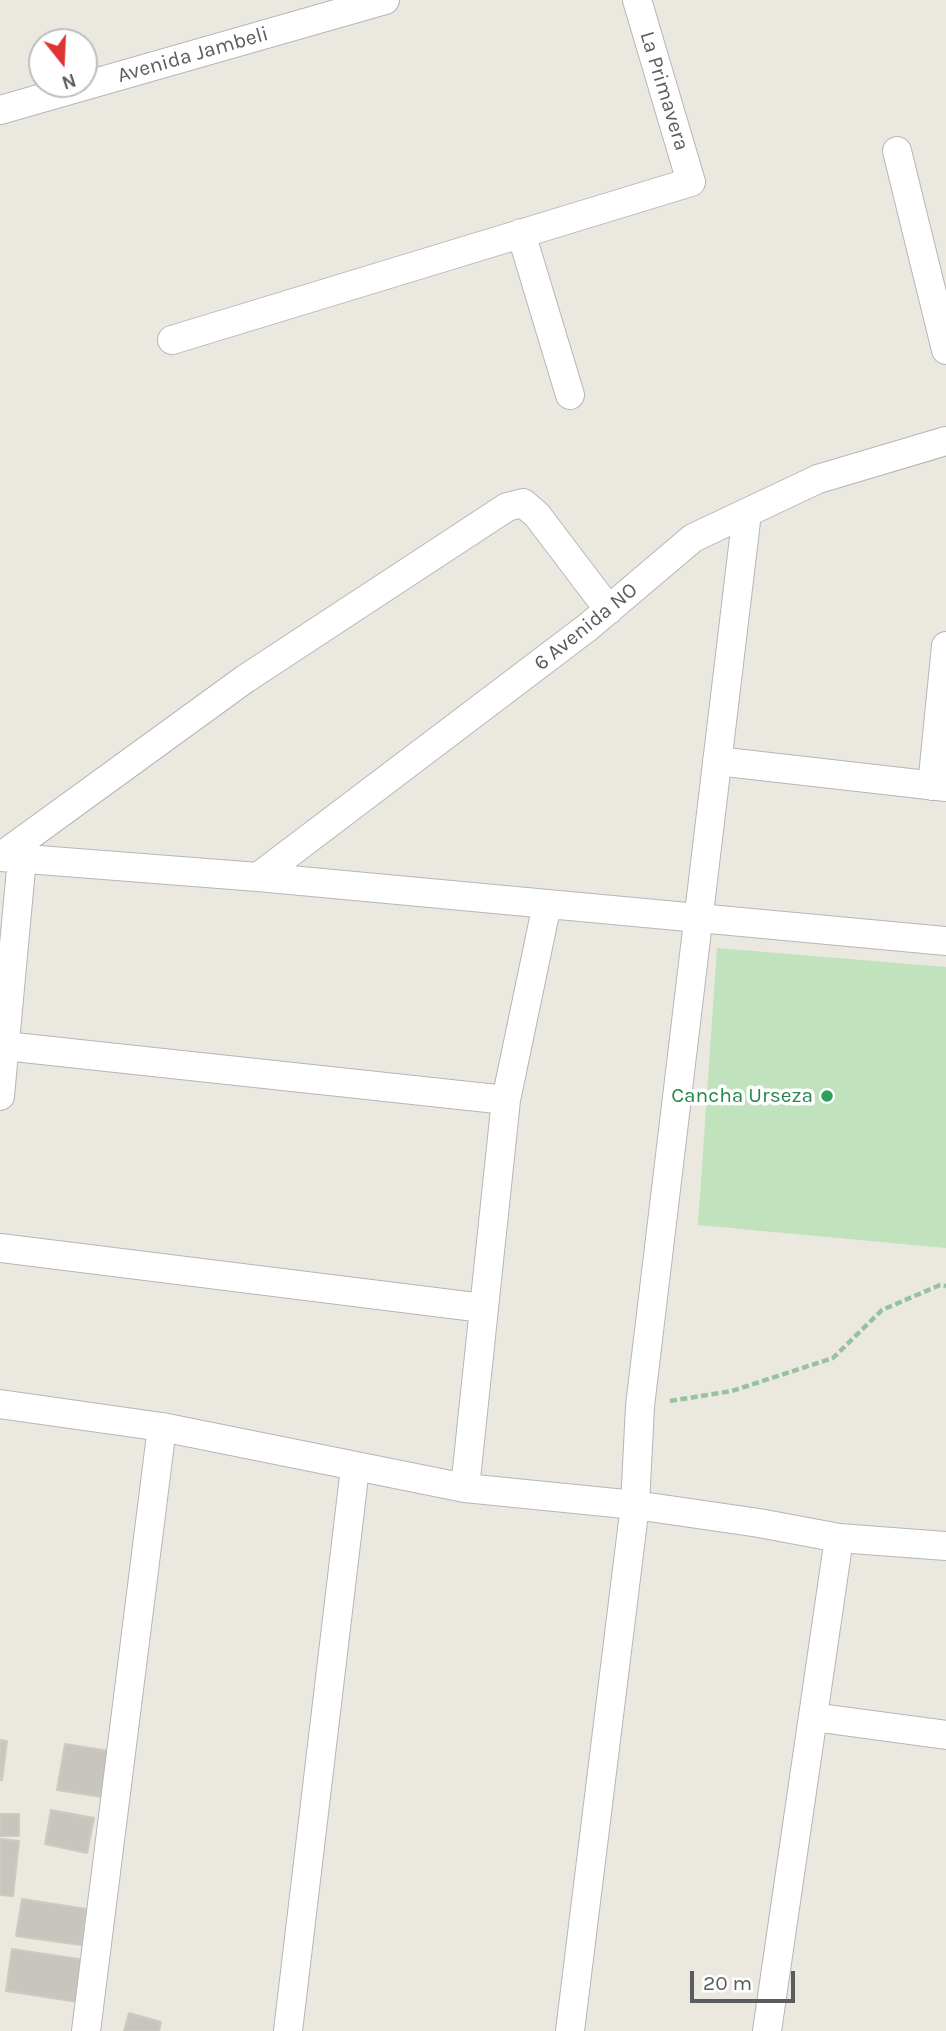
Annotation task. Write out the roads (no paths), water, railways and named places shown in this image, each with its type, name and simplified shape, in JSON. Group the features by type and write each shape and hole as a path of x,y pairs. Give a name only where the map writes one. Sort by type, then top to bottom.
{"street":[{"name":"Avenida Jambeli","path":"0,110 385,0"},
{"name":"La Primavera","path":"521,233 691,182 637,0"},
{"path":"897,151 946,350"},
{"path":"172,340 521,233 570,395"},
{"name":"6 Avenida NO","path":"258,877 609,610 693,538 818,479 946,441"},
{"path":"609,610 537,515 523,503 507,507 245,679 0,857 258,877 946,941"},
{"path":"570,2031 635,1505 640,1406 747,513"},
{"path":"717,761 939,787 946,646"},
{"path":"0,1096 22,858"},
{"path":"465,1488 506,1100 547,904"},
{"path":"5,1046 506,1100"},
{"path":"0,1248 483,1308"},
{"path":"0,1404 162,1427 355,1468 465,1488 635,1505 839,1538 946,1546"},
{"path":"86,2031 162,1427"},
{"path":"288,2031 355,1468"},
{"path":"767,2031 839,1538"},
{"path":"813,1717 946,1735"}],"place":[{"name":"Cancha Urseza","path":"827,1096"}]}
